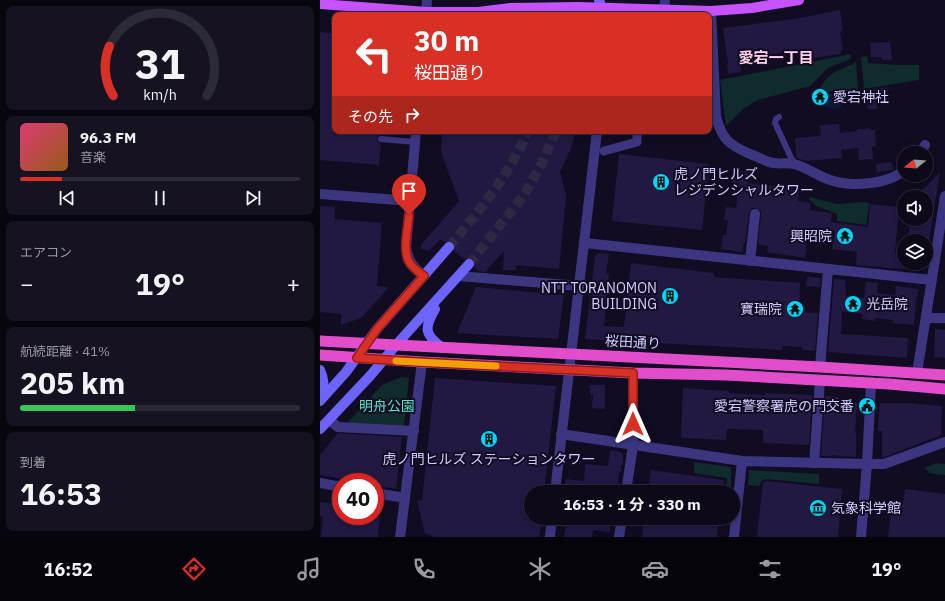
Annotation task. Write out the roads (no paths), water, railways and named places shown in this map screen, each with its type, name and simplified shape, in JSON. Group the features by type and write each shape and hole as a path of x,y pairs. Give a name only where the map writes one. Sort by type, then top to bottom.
{"highway":[{"name":"桜田通り","path":"320,340 945,375"},
{"path":"320,355 384,360 633,373 726,376 945,389"}],"main road":[{"path":"478,12 511,8 602,8 665,4 711,11 752,8 799,0"},
{"path":"320,4 414,12"},
{"path":"320,400 357,358 377,329 449,247"},
{"path":"320,429 384,360 469,264"},
{"path":"441,296 427,327 429,337 443,348"},
{"path":"320,370 323,377 323,392 320,396"}],"street":[{"path":"426,12 427,0"},
{"path":"712,32 716,118 725,139 734,146 770,163 794,164 831,181 862,184 881,181 897,176"},
{"path":"416,134 406,248 408,260 414,268 424,276"},
{"path":"556,485 597,134"},
{"path":"604,151 637,142 637,134"},
{"path":"320,194 410,201"},
{"path":"917,373 932,280 943,224 945,196"},
{"path":"750,261 755,214"},
{"path":"585,243 932,280"},
{"path":"820,367 828,269"},
{"path":"459,276 579,286"},
{"path":"926,318 945,318"},
{"path":"404,536 405,498 422,362"},
{"path":"627,485 633,445 633,373"},
{"path":"814,463 820,381"},
{"path":"861,537 867,464 871,384"},
{"path":"329,420 338,427 414,431"},
{"path":"561,434 742,461 814,463 884,464 945,442"},
{"path":"734,537 742,461"},
{"path":"320,483 332,485"},
{"path":"384,494 405,498"},
{"path":"550,537 551,525"},
{"path":"619,537 621,525"}],"lane":[{"path":"779,117 776,119 775,123 794,164"},
{"path":"381,139 415,142"}],"water":[{"path":"834,93 851,93 853,96 859,97 844,100 841,103 841,108 837,109 829,108 820,102 820,96"}],"tunnel":[{"path":"554,12 556,0"},
{"path":"576,12 577,0"},
{"path":"449,247 503,178 526,134"},
{"path":"469,264 524,195 542,163 555,134"}],"place":[{"name":"愛宕神社","path":"820,97"},
{"name":"虎ノ門ヒルズ レジデンシャルタワー","path":"661,182"},
{"name":"興昭院","path":"845,236"},
{"name":"NTT TORANOMON BUILDING","path":"670,296"},
{"name":"光岳院","path":"853,304"},
{"name":"寶瑞院","path":"795,309"},
{"name":"愛宕警察署虎の門交番","path":"867,406"},
{"name":"虎ノ門ヒルズ ステーションタワー","path":"489,439"},
{"name":"気象科学館","path":"818,508"}],"district":[{"name":"愛宕一丁目","path":"776,58"}],"park label":[{"name":"明舟公園","path":"387,406"}]}
